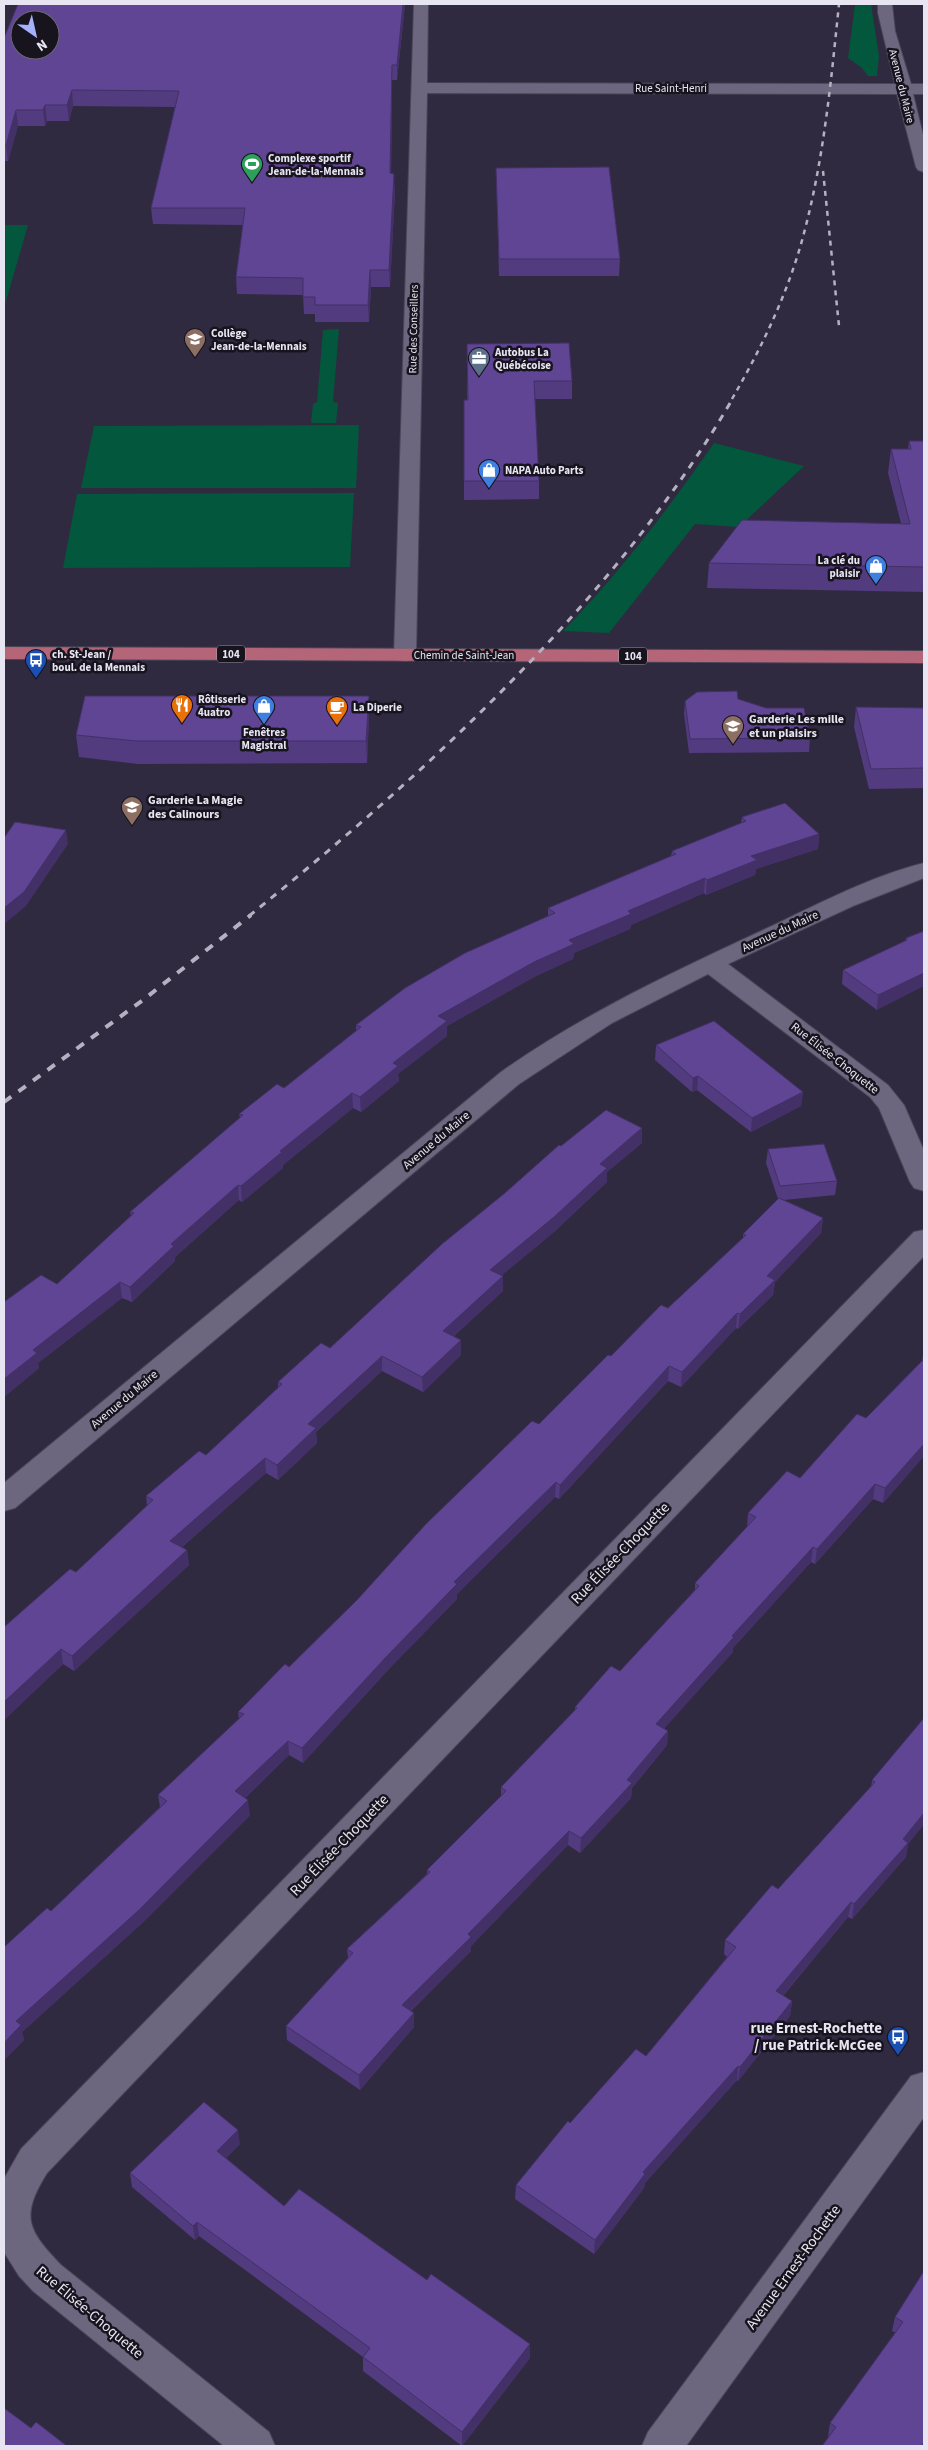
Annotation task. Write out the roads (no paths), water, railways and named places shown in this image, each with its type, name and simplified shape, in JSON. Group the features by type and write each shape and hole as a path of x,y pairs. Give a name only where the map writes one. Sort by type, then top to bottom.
{"main road":[{"name":"Chemin de Saint-Jean","path":"4,653 924,657"}],"street":[{"name":"Rue des Conseillers","path":"405,655 421,4"},
{"name":"Avenue du Maire","path":"886,4 892,44 924,167"},
{"name":"Rue Saint-Henri","path":"418,88 924,89"},
{"name":"Avenue du Maire","path":"4,1500 518,1072 563,1039 590,1023 710,963 861,894 924,870"},
{"name":"Rue Élisée-Choquette","path":"710,963 879,1091 891,1105 924,1182"},
{"name":"Rue Élisée-Choquette","path":"255,2446 47,2278 29,2261 17,2242 10,2223 12,2202 21,2179 34,2160 924,1239"},
{"name":"Avenue Ernest-Rochette","path":"662,2446 919,2104"}],"railway":[{"path":"732,399 774,318 791,276 804,233 822,148 839,4"},
{"path":"823,171 839,326"},
{"path":"249,916 384,803 515,678 576,612 634,543 686,472 733,398"},
{"path":"4,1102 143,1000 251,915"}],"place":[{"name":"Complexe sportif Jean-de-la-Mennais","path":"252,183"},
{"name":"Collège Jean-de-la-Mennais","path":"195,358"},
{"name":"Autobus La Québécoise","path":"479,377"},
{"name":"NAPA Auto Parts","path":"489,489"},
{"name":"La clé du plaisir","path":"876,585"},
{"name":"ch. St-Jean / boul. de la Mennais","path":"36,679"},
{"name":"Rôtisserie 4uatro","path":"182,724"},
{"name":"Fenêtres Magistral","path":"264,725"},
{"name":"La Diperie","path":"337,726"},
{"name":"Garderie Les mille et un plaisirs","path":"733,745"},
{"name":"Garderie La Magie des Calinours","path":"132,826"},
{"name":"rue Ernest-Rochette / rue Patrick-McGee","path":"898,2056"}]}
